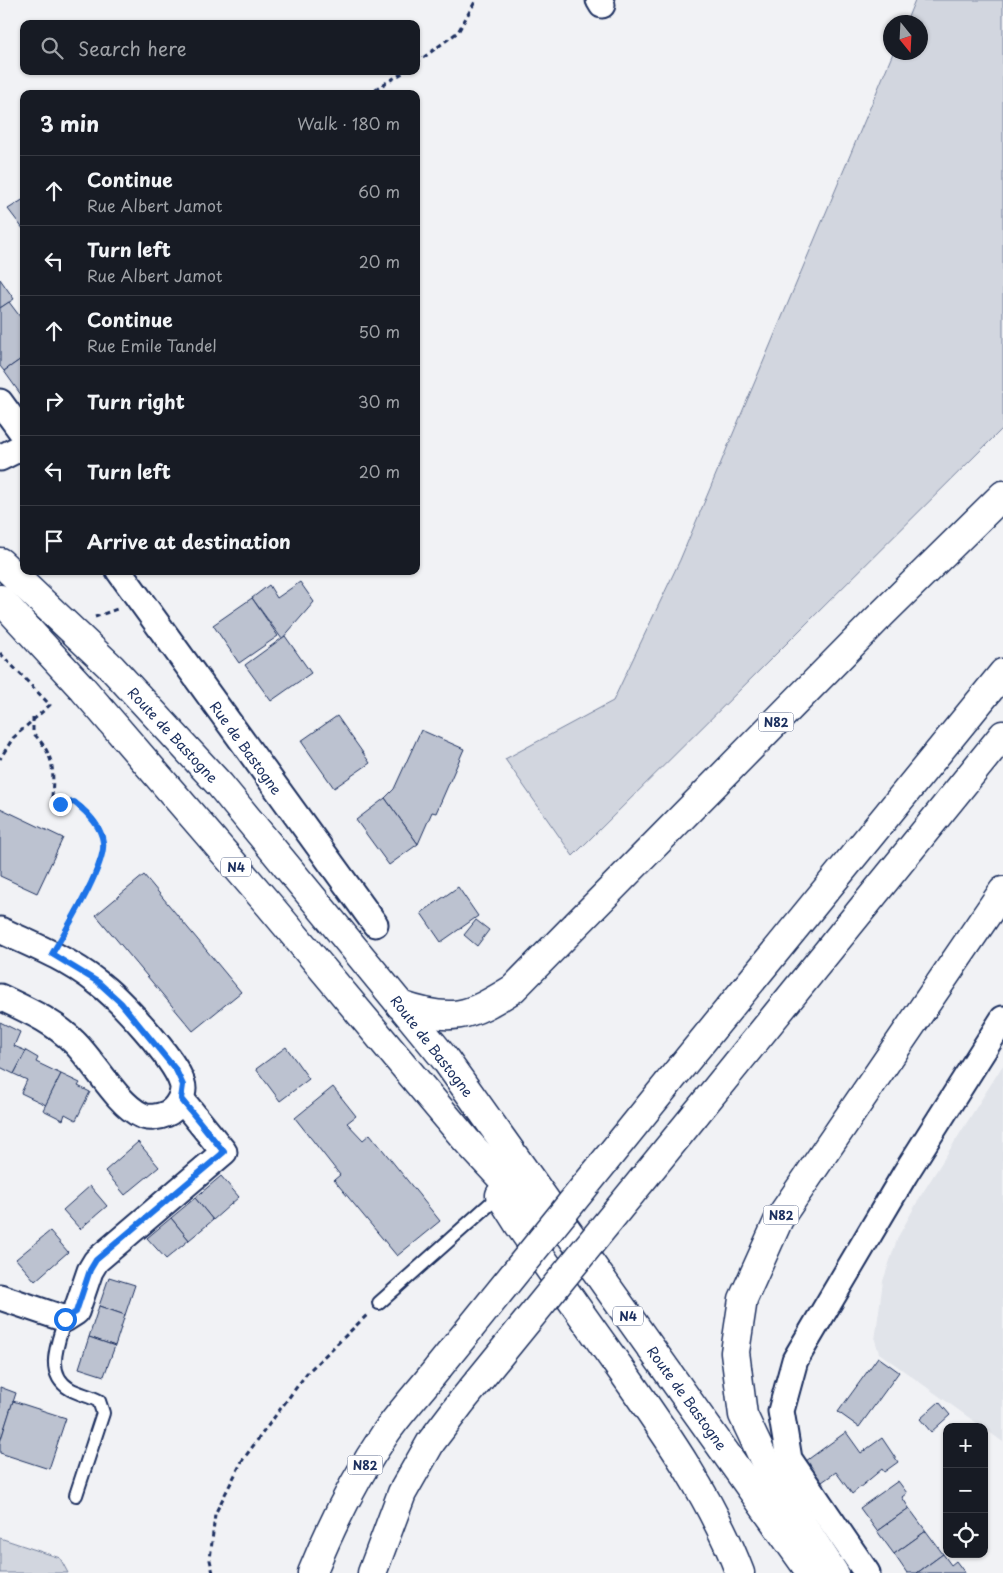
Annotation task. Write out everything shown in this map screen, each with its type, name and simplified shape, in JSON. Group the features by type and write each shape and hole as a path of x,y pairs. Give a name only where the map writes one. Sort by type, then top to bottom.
{"main road":[{"name":"N82","path":"400,1005 419,1012 452,1017 485,1006 513,989 876,620 1003,495"},
{"name":"Route de Bastogne","path":"0,562 112,668 220,785 445,1059 811,1573"},
{"name":"Route de Bastogne","path":"0,599 83,689 270,906 466,1140 532,1211 793,1573"},
{"name":"N82","path":"312,1573 331,1526 356,1479 386,1433 669,1082 1003,673"},
{"path":"372,1573 402,1493 431,1442 463,1400 1003,735"},
{"name":"N82","path":"834,1573 774,1481 743,1415 735,1352 743,1299 779,1219 1003,891"},
{"path":"466,1140 519,1225 669,1439 704,1494 726,1534 740,1573"}],"street":[{"path":"0,402 20,430"},
{"name":"Rue de Bastogne","path":"122,575 374,924"},
{"path":"0,930 52,954 98,982 121,1003 176,1070 183,1085 181,1099 172,1112 158,1117 142,1116 128,1106 76,1044 59,1028 0,997"},
{"path":"867,1573 789,1459 781,1411 795,1360 905,1174 1003,1019"},
{"path":"0,1298 65,1319 76,1312 90,1270 96,1260 224,1152 181,1099"}],"lane":[{"path":"379,1303 500,1195"},
{"path":"65,1319 54,1354 55,1370 62,1384 99,1401 103,1413 76,1494"}],"path":[{"path":"420,61 458,32 476,0"},
{"path":"374,90 399,75"},
{"path":"0,653 50,705 33,717 13,738 0,759"},
{"path":"33,717 34,733 46,745 54,767 52,797 60,804 74,802 86,811 96,823 104,843 99,862 88,887 52,954"},
{"path":"213,1573 210,1560 215,1514 242,1461 307,1373 379,1303"}],"shaded area":[{"path":"915,0 1003,0 1003,428 573,856 505,759 613,701 680,560 890,60 928,60 928,15 909,15"},
{"path":"1003,1065 1003,1442 988,1431 988,1423 977,1423 879,1353 875,1340 883,1281 898,1237 920,1197"},
{"path":"0,1538 60,1558 68,1573 0,1573"}],"building":[{"path":"20,202 20,225 8,209"},
{"path":"0,279 14,299 0,308"},
{"path":"9,302 20,317 20,360 4,371 0,366 0,308"},
{"path":"20,360 20,393 4,371"},
{"path":"300,582 314,602 282,639 252,598 269,585 277,598"},
{"path":"252,598 278,636 239,663 213,625"},
{"path":"285,636 311,673 271,701 245,665"},
{"path":"337,716 370,763 334,788 301,741"},
{"path":"421,730 464,749 436,813 432,812 418,844 385,798 394,789"},
{"path":"385,798 418,844 389,865 356,820"},
{"path":"0,808 63,838 37,893 0,876"},
{"path":"144,875 241,992 193,1031 96,915"},
{"path":"458,887 478,916 441,942 421,913"},
{"path":"476,920 489,930 477,946 464,935"},
{"path":"0,1022 20,1032 14,1046 26,1051 14,1074 0,1067"},
{"path":"286,1047 309,1079 280,1101 256,1069"},
{"path":"26,1051 38,1058 36,1062 61,1074 46,1105 21,1093 27,1080 14,1074"},
{"path":"61,1074 80,1083 78,1086 90,1092 76,1120 65,1114 63,1120 43,1110"},
{"path":"333,1087 356,1116 347,1123 363,1140 370,1134 440,1221 397,1256 334,1180 340,1175 295,1118"},
{"path":"138,1142 159,1167 125,1195 105,1171"},
{"path":"221,1176 239,1197 213,1220 195,1198"},
{"path":"90,1186 107,1206 80,1229 63,1210"},
{"path":"195,1198 213,1220 189,1240 171,1218"},
{"path":"171,1218 189,1240 166,1259 147,1238"},
{"path":"50,1231 68,1252 35,1281 16,1259"},
{"path":"109,1277 135,1285 125,1315 99,1306"},
{"path":"99,1306 125,1315 115,1346 89,1337"},
{"path":"89,1337 115,1346 104,1376 79,1368"},
{"path":"878,1357 899,1372 859,1427 838,1412"},
{"path":"0,1387 16,1393 0,1442"},
{"path":"13,1401 66,1418 49,1469 0,1453 0,1442"},
{"path":"939,1402 950,1415 931,1432 920,1419"},
{"path":"846,1432 861,1453 882,1438 898,1462 884,1472 882,1469 852,1494 836,1472 822,1482 806,1461"},
{"path":"898,1481 907,1493 902,1497 909,1508 877,1531 860,1508"},
{"path":"909,1508 926,1531 894,1554 877,1531"},
{"path":"926,1531 943,1554 917,1573 907,1573 894,1554"},
{"path":"943,1554 943,1558 946,1558 951,1565 956,1561 965,1573 917,1573"}],"route":[{"path":"60,804 74,802 86,811 96,823 104,843 99,862 88,887 52,954 98,982 121,1003 176,1070 183,1085 181,1099 224,1152 96,1260 90,1270 76,1312 65,1319"}]}
